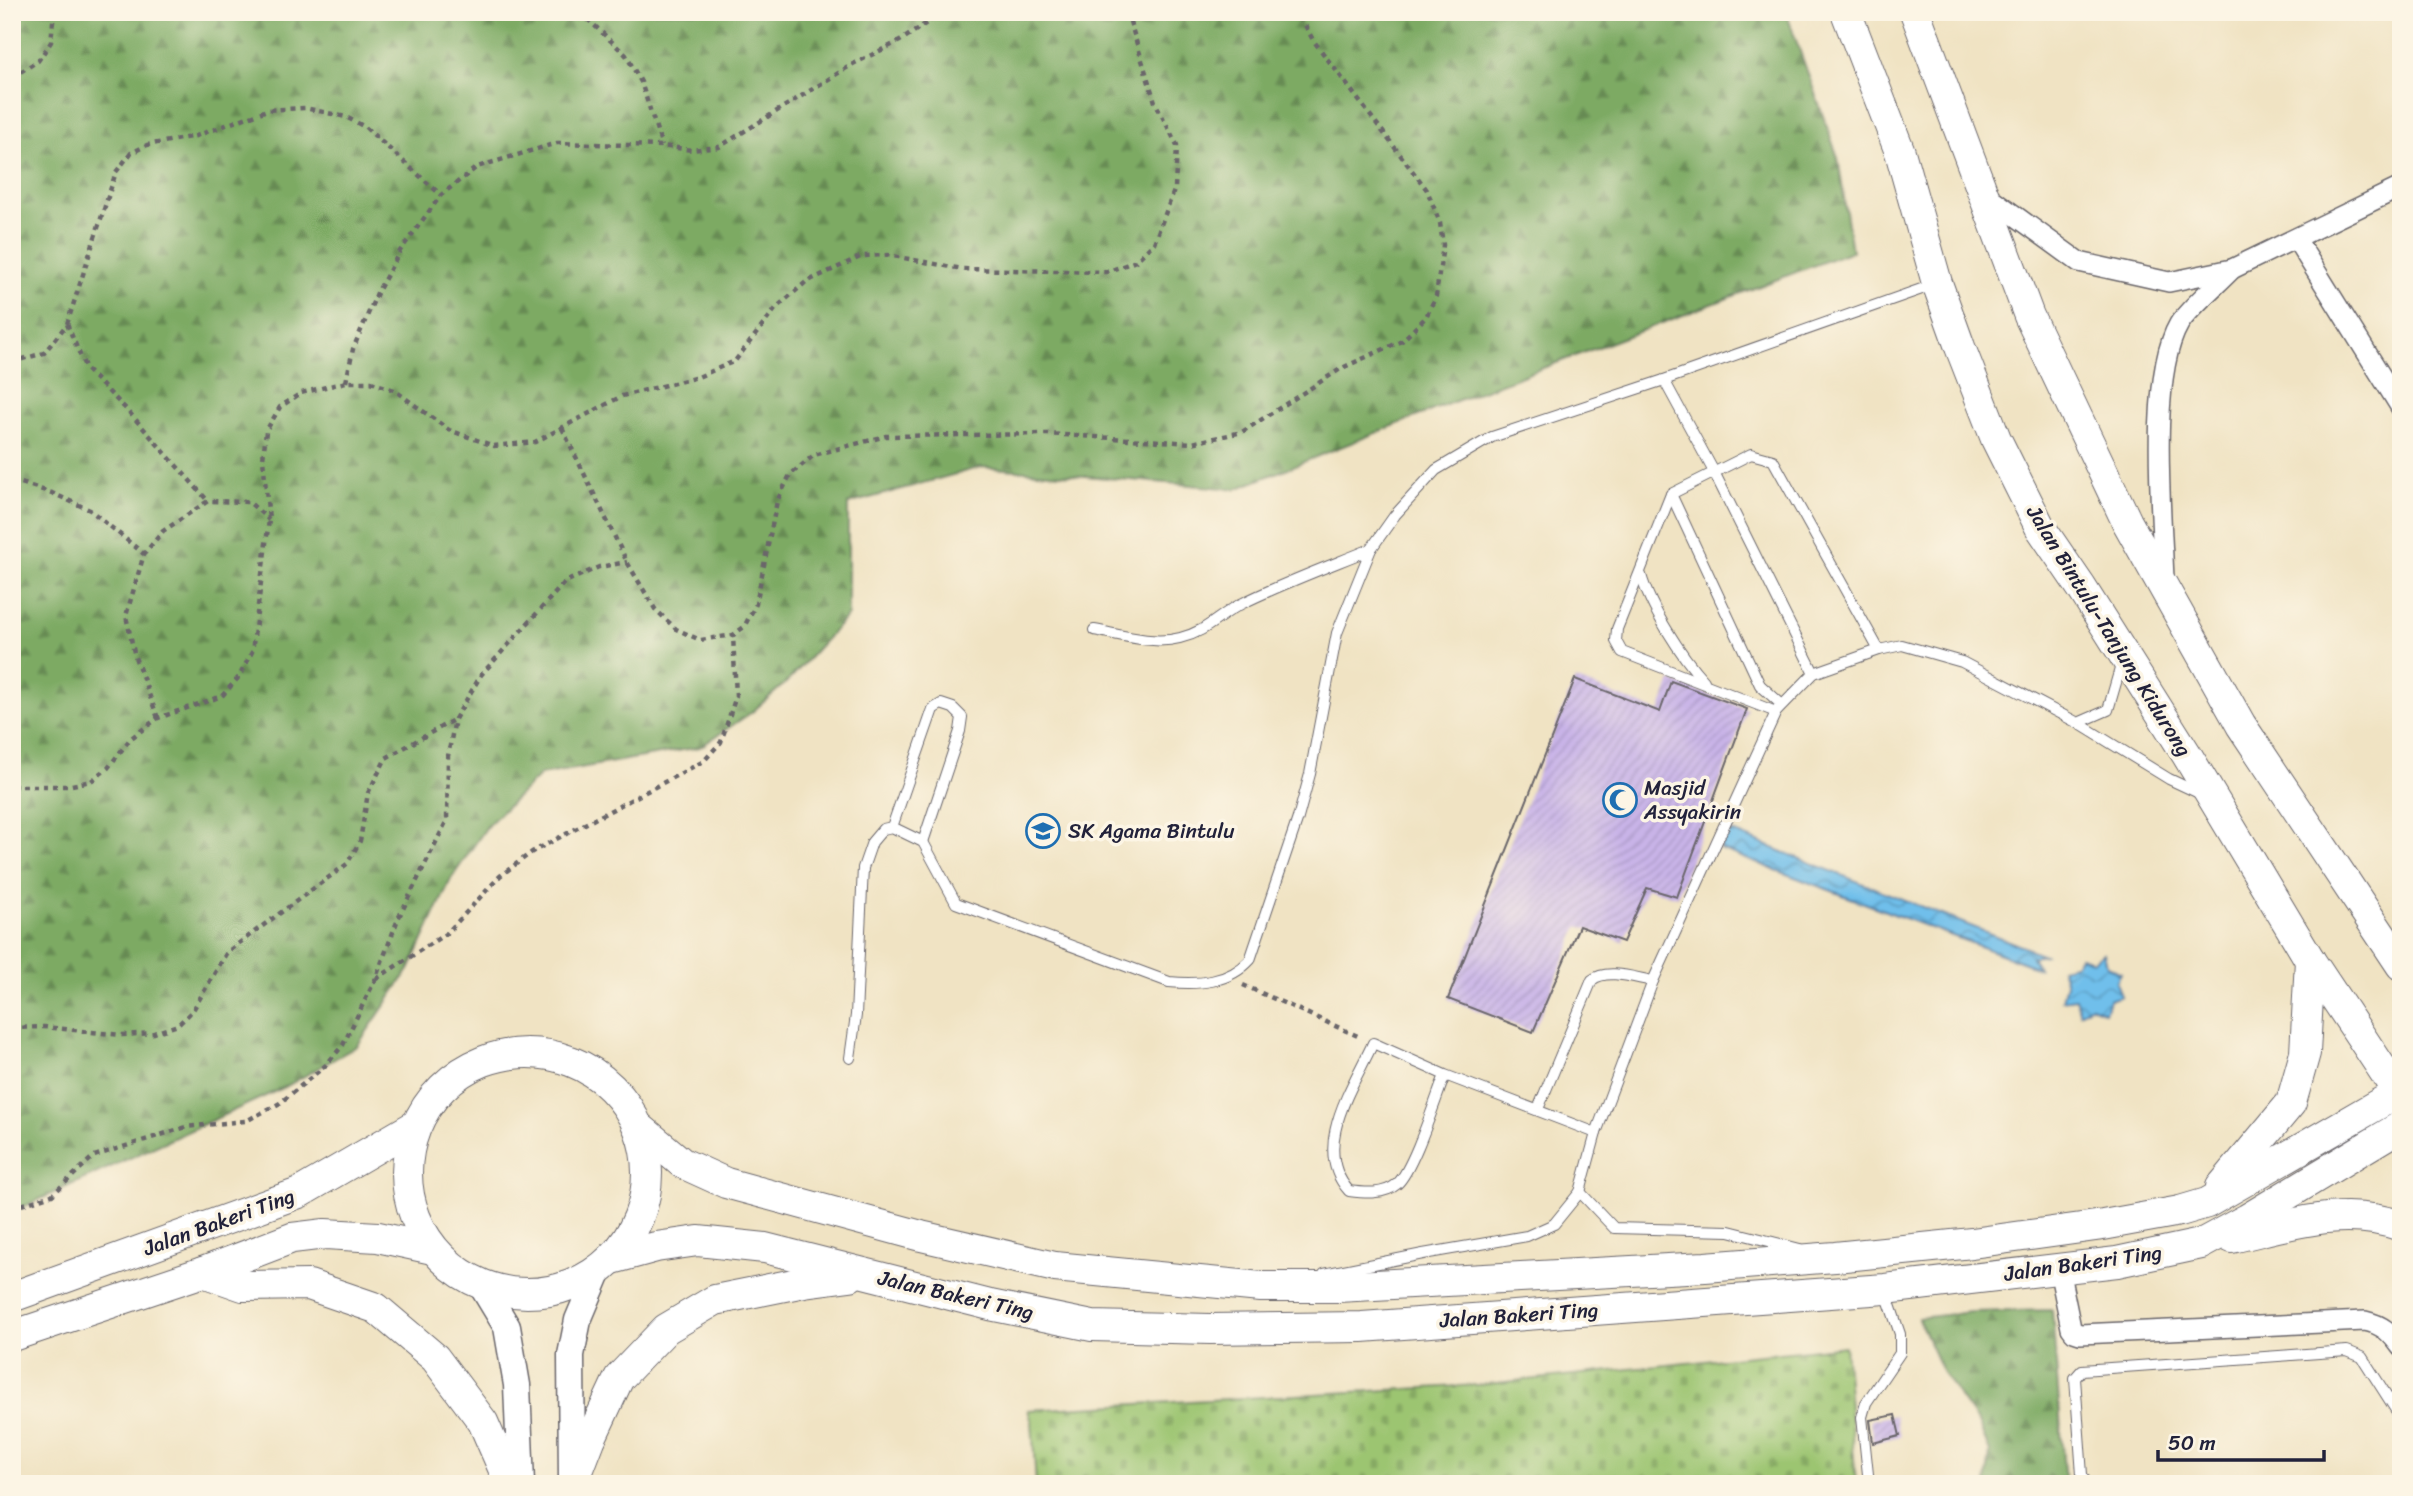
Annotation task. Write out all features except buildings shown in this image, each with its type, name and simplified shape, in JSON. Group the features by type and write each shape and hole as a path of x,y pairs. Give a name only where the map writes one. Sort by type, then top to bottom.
{"main road":[{"name":"Jalan Bintulu-Tanjung Kidurong","path":"1846,12 1900,152 1937,283 1996,439 2039,527 2124,655 2311,960 2400,1094"},
{"path":"1915,12 2029,316 2127,522 2241,725 2401,965"},
{"path":"2207,1203 2291,1102 2305,1053 2311,960"},
{"path":"572,1484 571,1355 578,1320 606,1264 634,1230 646,1197 648,1162 639,1128 618,1093 586,1068 548,1055 508,1054 470,1067 438,1091 416,1125 407,1156 407,1189 416,1221 433,1249 454,1270 481,1284 511,1292 542,1293 572,1285 606,1264"},
{"name":"Jalan Bakeri Ting","path":"639,1128 682,1163 726,1183 921,1236 1055,1267 1261,1287 1392,1284 1835,1258 2103,1225 2180,1211 2207,1203 2400,1094"},
{"name":"Jalan Bakeri Ting","path":"12,1297 299,1193 416,1125"},
{"name":"Jalan Bakeri Ting","path":"606,1264 656,1247 698,1241 765,1248 990,1305 1092,1326 1210,1329 1362,1326 1885,1289 2117,1262 2201,1244 2401,1126"},
{"path":"2201,1244 2316,1219 2357,1215 2401,1226"},
{"name":"Jalan Bakeri Ting","path":"12,1336 203,1272 292,1238 325,1234 378,1237 433,1249"},
{"path":"203,1272 243,1286 309,1285 376,1308 435,1358 483,1422 510,1484"},
{"path":"572,1484 619,1378 666,1329 715,1300 804,1282 864,1274"},
{"path":"481,1284 506,1327 517,1385 521,1484"}],"street":[{"path":"1983,193 2079,262 2169,282 2232,269 2401,187"},
{"path":"2296,239 2401,408"},
{"path":"2164,588 2161,415 2165,362 2180,323 2232,269"},
{"path":"2059,1269 2071,1328 2080,1334 2365,1321 2378,1324 2389,1331 2401,1347"}],"lane":[{"path":"850,1058 856,1015 863,868 872,842 883,829 892,827 923,842 956,904 1170,982 1190,985 1226,978 1250,960 1310,774 1337,633 1371,550 1395,515 1436,470 1492,438 1937,283"},
{"path":"1664,380 1714,472 1814,673"},
{"path":"1779,708 1707,685 1622,652 1616,641 1617,629 1671,494 1751,454 1773,460 1879,650"},
{"path":"1671,494 1760,685 1779,708"},
{"path":"1094,630 1159,640 1178,639 1202,632 1229,610 1277,586 1371,550"},
{"path":"1640,574 1645,590 1689,666 1707,685"},
{"path":"1261,1287 1527,1236 1554,1224 1580,1192 1596,1133 1653,981 1779,708 1814,673 1879,650 1902,645 1962,662 2078,723 2169,779 2214,801"},
{"path":"2078,723 2108,710 2124,655"},
{"path":"892,827 933,709 941,704 953,708 962,716 960,731 923,842"},
{"path":"1538,1110 1592,980 1599,975 1608,974 1653,981"},
{"path":"1445,1075 1408,1171 1396,1185 1380,1192 1349,1191 1339,1180 1333,1162 1332,1140 1336,1124 1373,1043 1445,1075 1596,1133"},
{"path":"1580,1192 1614,1228 1729,1231 1835,1258"},
{"path":"1869,1484 1862,1417 1866,1403 1900,1353 1900,1334 1885,1289"},
{"path":"2087,1484 2082,1475 2075,1378 2082,1370 2347,1351 2362,1357 2401,1418"}],"path":[{"path":"12,77 38,61 51,42 54,12"},
{"path":"580,12 626,55 641,82 662,146"},
{"path":"346,382 353,349 377,293 400,251 441,195 477,167 557,143 662,146 692,150 719,147 853,64 900,41 943,12"},
{"path":"12,786 67,786 90,781 108,768 130,739 158,718 222,696 239,677 252,652 269,520 263,459 266,431 279,407 301,393 346,382 371,382 394,390 449,430 494,446 535,442 622,396 698,377 735,361 777,307 806,282 862,256 888,255 962,268 1106,272 1136,261 1154,243 1175,188 1177,145 1156,102 1127,12"},
{"path":"562,428 627,562 654,609 676,629 700,640 733,635 744,627 756,604 778,501 790,475 814,455 886,436 1048,435 1192,443 1242,432 1342,368 1402,341 1426,317 1436,296 1443,245 1440,223 1427,190 1313,40 1298,12"},
{"path":"12,362 44,353 67,324 116,172 131,153 147,145 196,136 267,110 305,108 346,117 365,128 441,195"},
{"path":"67,324 86,369 127,410 208,501"},
{"path":"12,480 52,492 90,510 144,554"},
{"path":"158,718 135,657 126,615 144,554 163,531 208,501 249,502 269,520"},
{"path":"12,1208 52,1195 94,1156 186,1128 246,1121 280,1103 326,1065 343,1045 376,980 398,919 447,820 448,756 455,719 481,675 565,582 599,567 627,562"},
{"path":"376,980 447,933 500,876 532,852 704,761 721,742 736,696 733,635"},
{"path":"12,1028 44,1027 122,1035 154,1033 178,1025 193,1010 227,952 347,864 360,841 369,793 386,758 455,719"},
{"path":"1226,978 1373,1043"}],"green space":[{"path":"12,12 1786,12 1838,158 1852,251 1448,404 1236,489 981,467 848,504 848,615 789,680 752,712 700,747 540,775 488,825 451,879 409,970 357,1046 285,1087 12,1212"},
{"path":"2052,1310 2065,1484 1986,1484 1990,1452 1978,1423 1943,1373 1918,1318 1971,1312"},
{"path":"1845,1346 1856,1484 1036,1484 1032,1422 1028,1410 1478,1385"}],"water":[{"path":"1730,831 2044,955 2032,957 2038,968 1720,849"},
{"path":"2104,953 2107,966 2121,973 2116,982 2121,996 2109,1000 2105,1012 2091,1006 2080,1013 2075,998 2062,1000 2066,984 2061,968 2075,965 2080,957 2093,961"}],"place":[{"name":"Masjid Assyakirin","path":"1620,800"},
{"name":"SK Agama Bintulu","path":"1043,831"}]}
